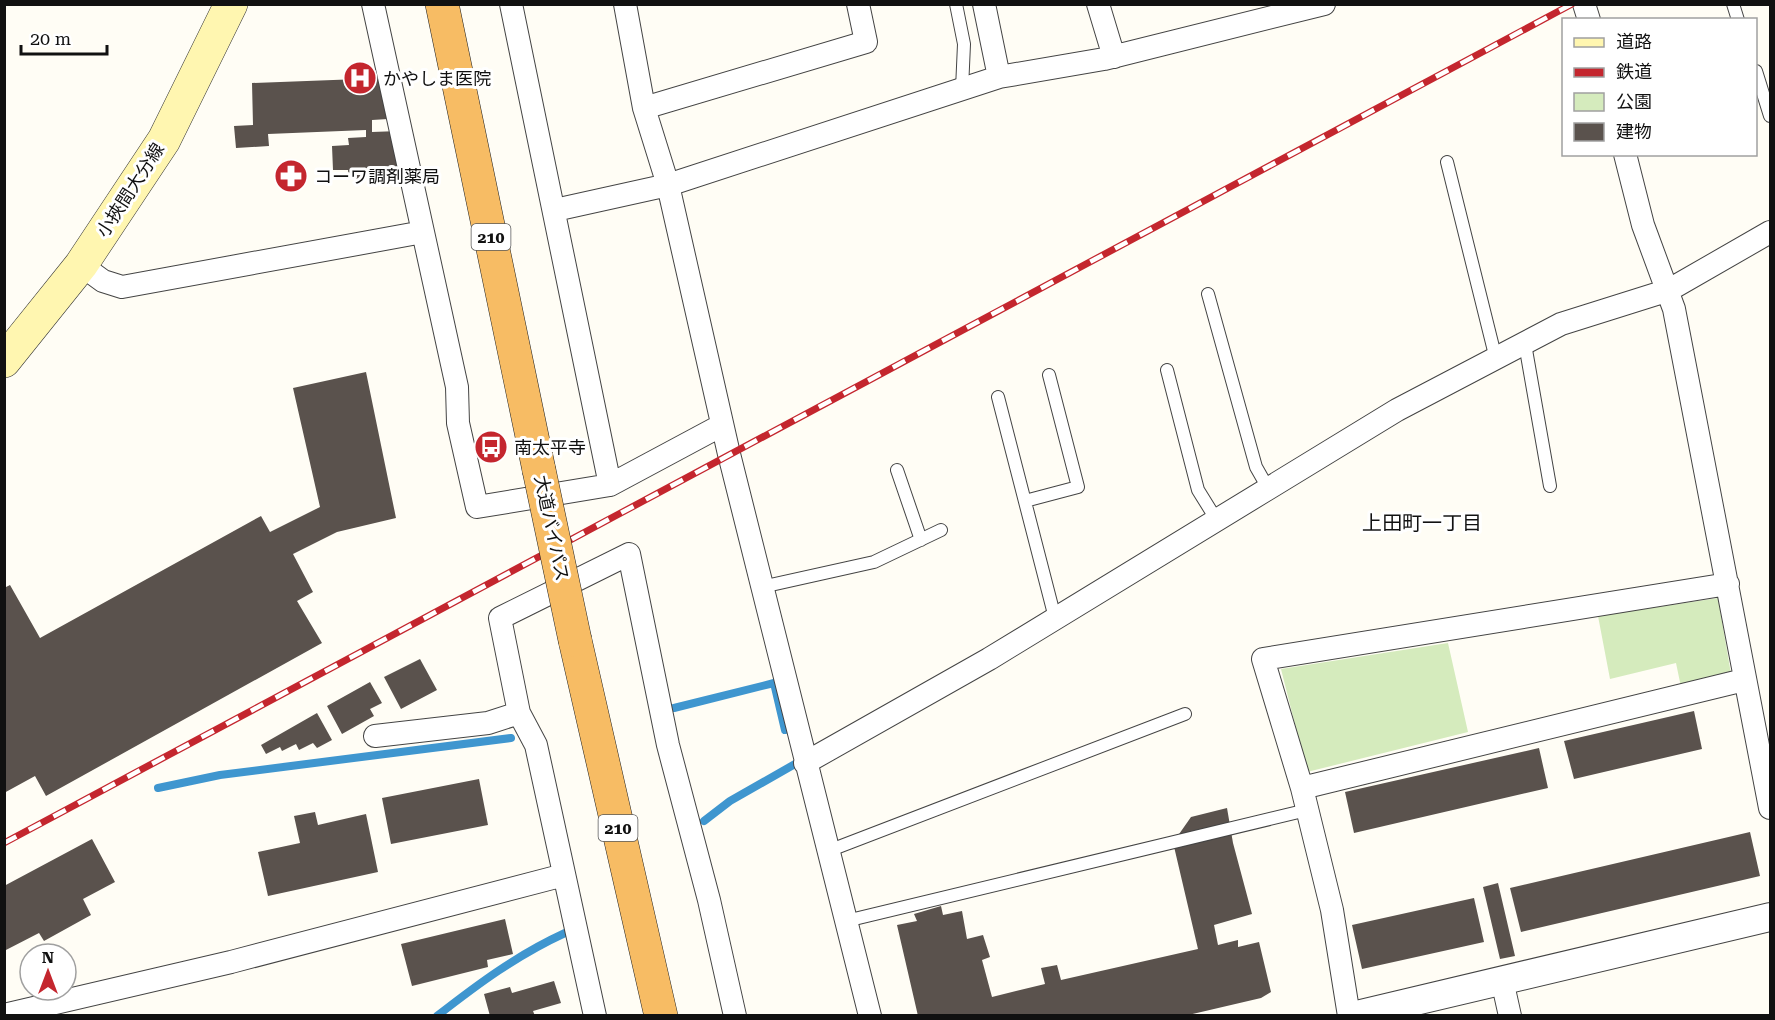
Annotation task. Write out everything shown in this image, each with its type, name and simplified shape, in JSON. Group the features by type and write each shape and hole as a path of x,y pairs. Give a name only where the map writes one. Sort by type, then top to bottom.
{"highway":[{"name":"大道バイパス","path":"442,4 575,640 661,1016"}],"main road":[{"name":"小挾間大分線","path":"4,361 81,265 164,140 231,4"}],"street":[{"path":"374,4 457,387 458,423 477,507 610,485 722,425"},
{"path":"511,4 610,485"},
{"path":"625,4 645,108 668,185 722,425 870,1016"},
{"path":"645,108 866,42 858,4"},
{"path":"984,4 999,77"},
{"path":"1098,4 1114,57"},
{"path":"555,210 668,185 999,77 1114,57 1265,12 1324,4"},
{"path":"1626,156 1643,225 1669,290 1770,808"},
{"path":"81,265 103,281 122,287 423,232"},
{"path":"805,763 989,659 1397,410 1561,324 1669,290 1770,232"},
{"path":"595,1016 536,744 519,712 500,618 629,554 668,744 709,900 735,1016"},
{"path":"1728,584 1263,659 1302,788 1332,910 1351,1016 1770,917"},
{"path":"1302,788 1744,680"},
{"path":"375,736 488,723 519,712"},
{"path":"4,1015 231,962 564,875"},
{"path":"1502,980 1510,1016"}],"lane":[{"path":"956,4 964,44 962,89"},
{"path":"1757,78 1770,116"},
{"path":"1447,162 1496,359"},
{"path":"1208,294 1257,467 1268,488"},
{"path":"1525,344 1550,486"},
{"path":"1167,370 1198,490 1216,519"},
{"path":"1024,501 1078,487 1049,375"},
{"path":"998,397 1055,618"},
{"path":"897,470 921,540"},
{"path":"762,587 874,562 941,530"},
{"path":"828,851 1185,714"},
{"path":"846,921 1307,810"}],"green space":[{"path":"1718,598 1731,674 1681,687 1676,663 1610,679 1598,616"},
{"path":"1448,643 1468,732 1307,772 1281,669"}],"building":[{"path":"386,78 388,119 372,120 372,132 399,131 401,177 349,179 348,170 333,170 332,146 349,145 348,138 366,137 366,130 268,134 269,146 236,148 234,126 253,125 252,83"},
{"path":"366,372 396,518 337,532 293,554 313,592 297,601 322,643 46,796 35,776 4,793 4,588 10,585 40,638 261,516 270,532 320,507 293,388"},
{"path":"420,659 437,690 401,709 384,677"},
{"path":"370,682 382,703 370,709 374,716 342,734 327,706"},
{"path":"1694,711 1702,749 1574,779 1564,741"},
{"path":"317,713 332,740 317,748 313,743 299,750 296,744 282,751 280,747 266,754 261,745"},
{"path":"1539,748 1548,788 1354,833 1345,792"},
{"path":"479,779 488,825 391,844 382,798"},
{"path":"1227,808 1233,843 1252,914 1214,925 1218,945 1238,940 1238,947 1259,942 1271,992 1261,998 1184,1016 918,1016 897,925 917,921 914,914 941,906 943,915 962,911 967,939 983,935 990,957 982,960 992,997 1045,984 1041,968 1057,965 1061,980 1198,949 1172,838 1177,837 1191,817"},
{"path":"315,812 318,825 366,814 378,872 268,896 258,852 300,843 294,816"},
{"path":"1750,832 1760,876 1521,932 1510,888"},
{"path":"92,839 115,882 83,899 91,915 44,941 39,933 4,951 4,886"},
{"path":"1498,883 1515,956 1500,959 1483,887"},
{"path":"1474,898 1484,942 1362,969 1352,925"},
{"path":"505,919 513,954 487,960 488,967 412,986 401,944"},
{"path":"554,981 561,1003 533,1011 535,1016 490,1016 484,994 510,987 512,993"}],"waterway":[{"path":"674,708 774,683 785,730"},
{"path":"158,788 220,775 511,738"},
{"path":"704,821 730,801 795,764"},
{"path":"437,1016 498,971 565,933"}],"railway":[{"path":"4,843 1572,4"}],"place":[{"name":"かやしま医院","path":"360,78"},
{"name":"コーワ調剤薬局","path":"291,176"},
{"name":"南太平寺","path":"491,447"}],"district":[{"name":"上田町一丁目","path":"1422,523"}]}
